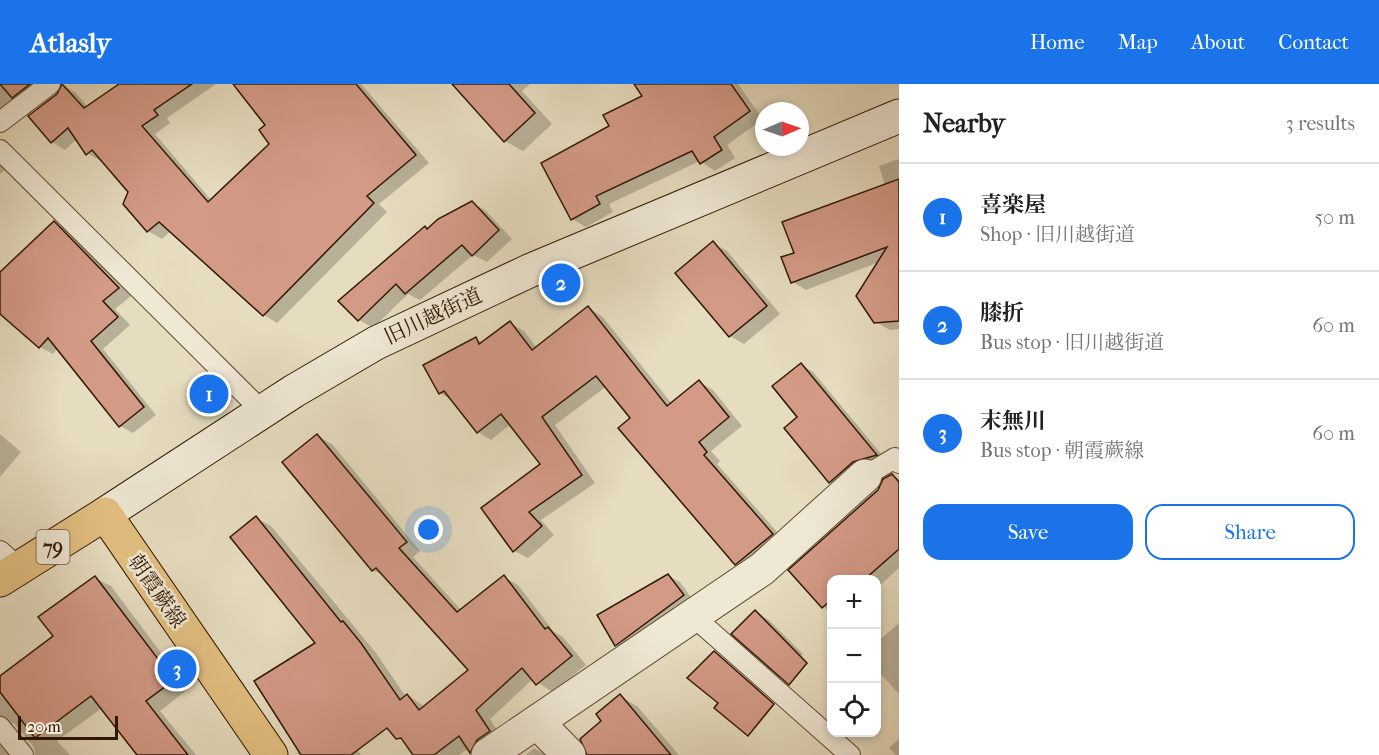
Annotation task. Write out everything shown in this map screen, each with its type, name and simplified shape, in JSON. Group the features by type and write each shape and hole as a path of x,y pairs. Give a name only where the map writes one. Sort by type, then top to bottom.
{"main road":[{"name":"旧川越街道","path":"6,566 105,514 263,412 376,343 519,276 899,116"},
{"path":"488,755 762,569 865,476"},
{"name":"朝霞蕨線","path":"105,514 271,755"},
{"path":"537,722 569,755"}],"lane":[{"path":"0,122 50,84"},
{"path":"0,150 263,412"},
{"path":"865,476 895,458 899,463"},
{"path":"693,616 850,755"},
{"path":"0,727 22,755"}],"building":[{"path":"0,84 30,84 12,98"},
{"path":"62,84 84,108 119,84 192,84 154,110 158,115 142,126 208,202 269,144 259,130 265,125 233,84 356,84 416,155 367,196 374,203 263,316 159,222 147,232 123,204 128,192 92,150 86,155 68,128 51,143 28,116 57,94"},
{"path":"452,84 509,84 535,113 504,142"},
{"path":"634,84 731,84 750,111 714,137 722,150 700,164 692,151 596,196 600,204 571,220 541,163 609,126 603,115 642,96"},
{"path":"899,179 899,321 874,323 856,296 887,247 791,283 781,257 794,253 782,222"},
{"path":"472,201 499,230 472,256 462,245 405,294 396,284 358,321 338,301 425,226 427,229 438,219"},
{"path":"54,221 119,288 103,301 118,317 91,341 144,407 119,427 48,338 39,348 0,314 0,272"},
{"path":"713,241 767,306 729,337 675,273"},
{"path":"588,306 667,406 699,380 729,417 699,442 707,452 704,455 773,534 735,565 618,428 630,418 596,376 542,417 582,475 529,512 542,526 513,552 481,508 540,464 501,414 477,433 444,391 439,394 423,365 476,337 479,344 510,321 532,350"},
{"path":"801,363 877,455 853,462 829,483 784,428 797,417 772,386"},
{"path":"317,434 407,542 399,548 457,612 504,575 545,629 548,627 572,656 536,685 522,668 476,710 490,731 477,740 470,753 459,736 434,755 413,755 401,738 396,739 387,728 351,755 301,755 254,681 315,643 230,537 256,516 341,622 343,621 361,643 400,700 407,694 419,710 468,670 376,568 372,571 282,462"},
{"path":"892,474 899,482 899,549 870,575 827,575 827,604 822,608 788,570 878,490 883,479"},
{"path":"668,574 684,595 615,646 597,615"},
{"path":"95,576 174,680 146,701 188,755 137,755 91,696 35,738 0,692 0,676 53,636 38,617"},
{"path":"755,610 807,663 789,685 731,634"},
{"path":"714,651 774,704 748,736 714,708 718,703 687,678"},
{"path":"620,694 671,755 587,755 580,739 601,721 596,714"}],"place":[{"name":"膝折","path":"561,283"},
{"name":"喜楽屋","path":"209,394"},
{"name":"末無川","path":"177,669"}]}
